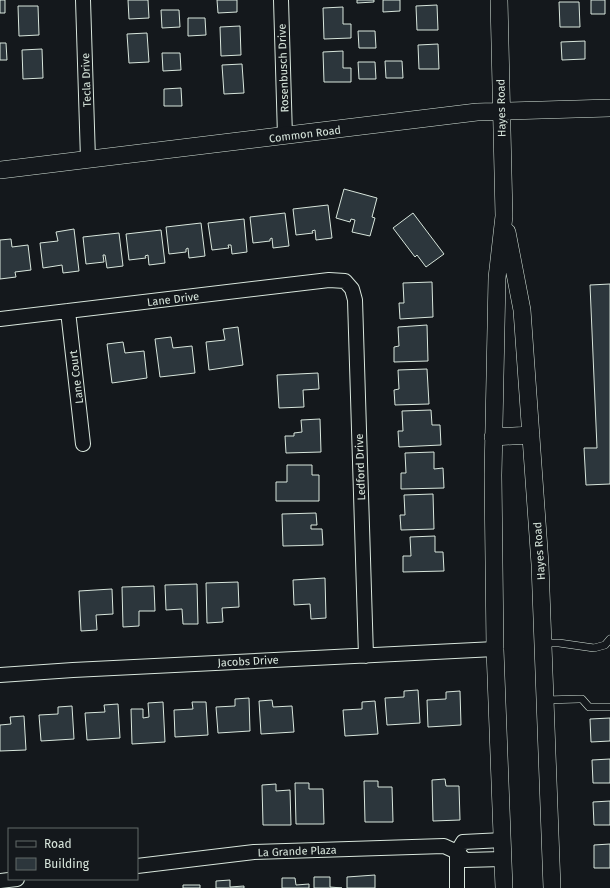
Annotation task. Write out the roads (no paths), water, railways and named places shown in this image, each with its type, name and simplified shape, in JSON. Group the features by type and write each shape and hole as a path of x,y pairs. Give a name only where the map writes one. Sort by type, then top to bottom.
{"street":[{"name":"Tecla Drive","path":"83,0 88,159"},
{"name":"Rosenbusch Drive","path":"281,0 285,136"},
{"name":"Hayes Road","path":"499,0 504,216 497,278 493,437 496,649 504,888"},
{"name":"Common Road","path":"0,170 501,110 610,108"},
{"name":"Hayes Road","path":"504,216 522,310 531,435 544,643 552,888"},
{"name":"Lane Drive","path":"0,319 336,280 345,281"},
{"name":"Ledford Drive","path":"345,281 352,289 355,300 366,656"},
{"name":"Lane Court","path":"68,311 83,444"},
{"path":"493,437 531,435"},
{"name":"Jacobs Drive","path":"0,675 496,649"},
{"path":"457,888 457,852 463,842 503,840"},
{"name":"La Grande Plaza","path":"138,866 277,851 444,846 457,852 465,860 503,859"}],"lane":[{"path":"544,643 559,642 594,648 605,645 610,639"},
{"path":"545,700 579,699 589,707 610,707"}]}
